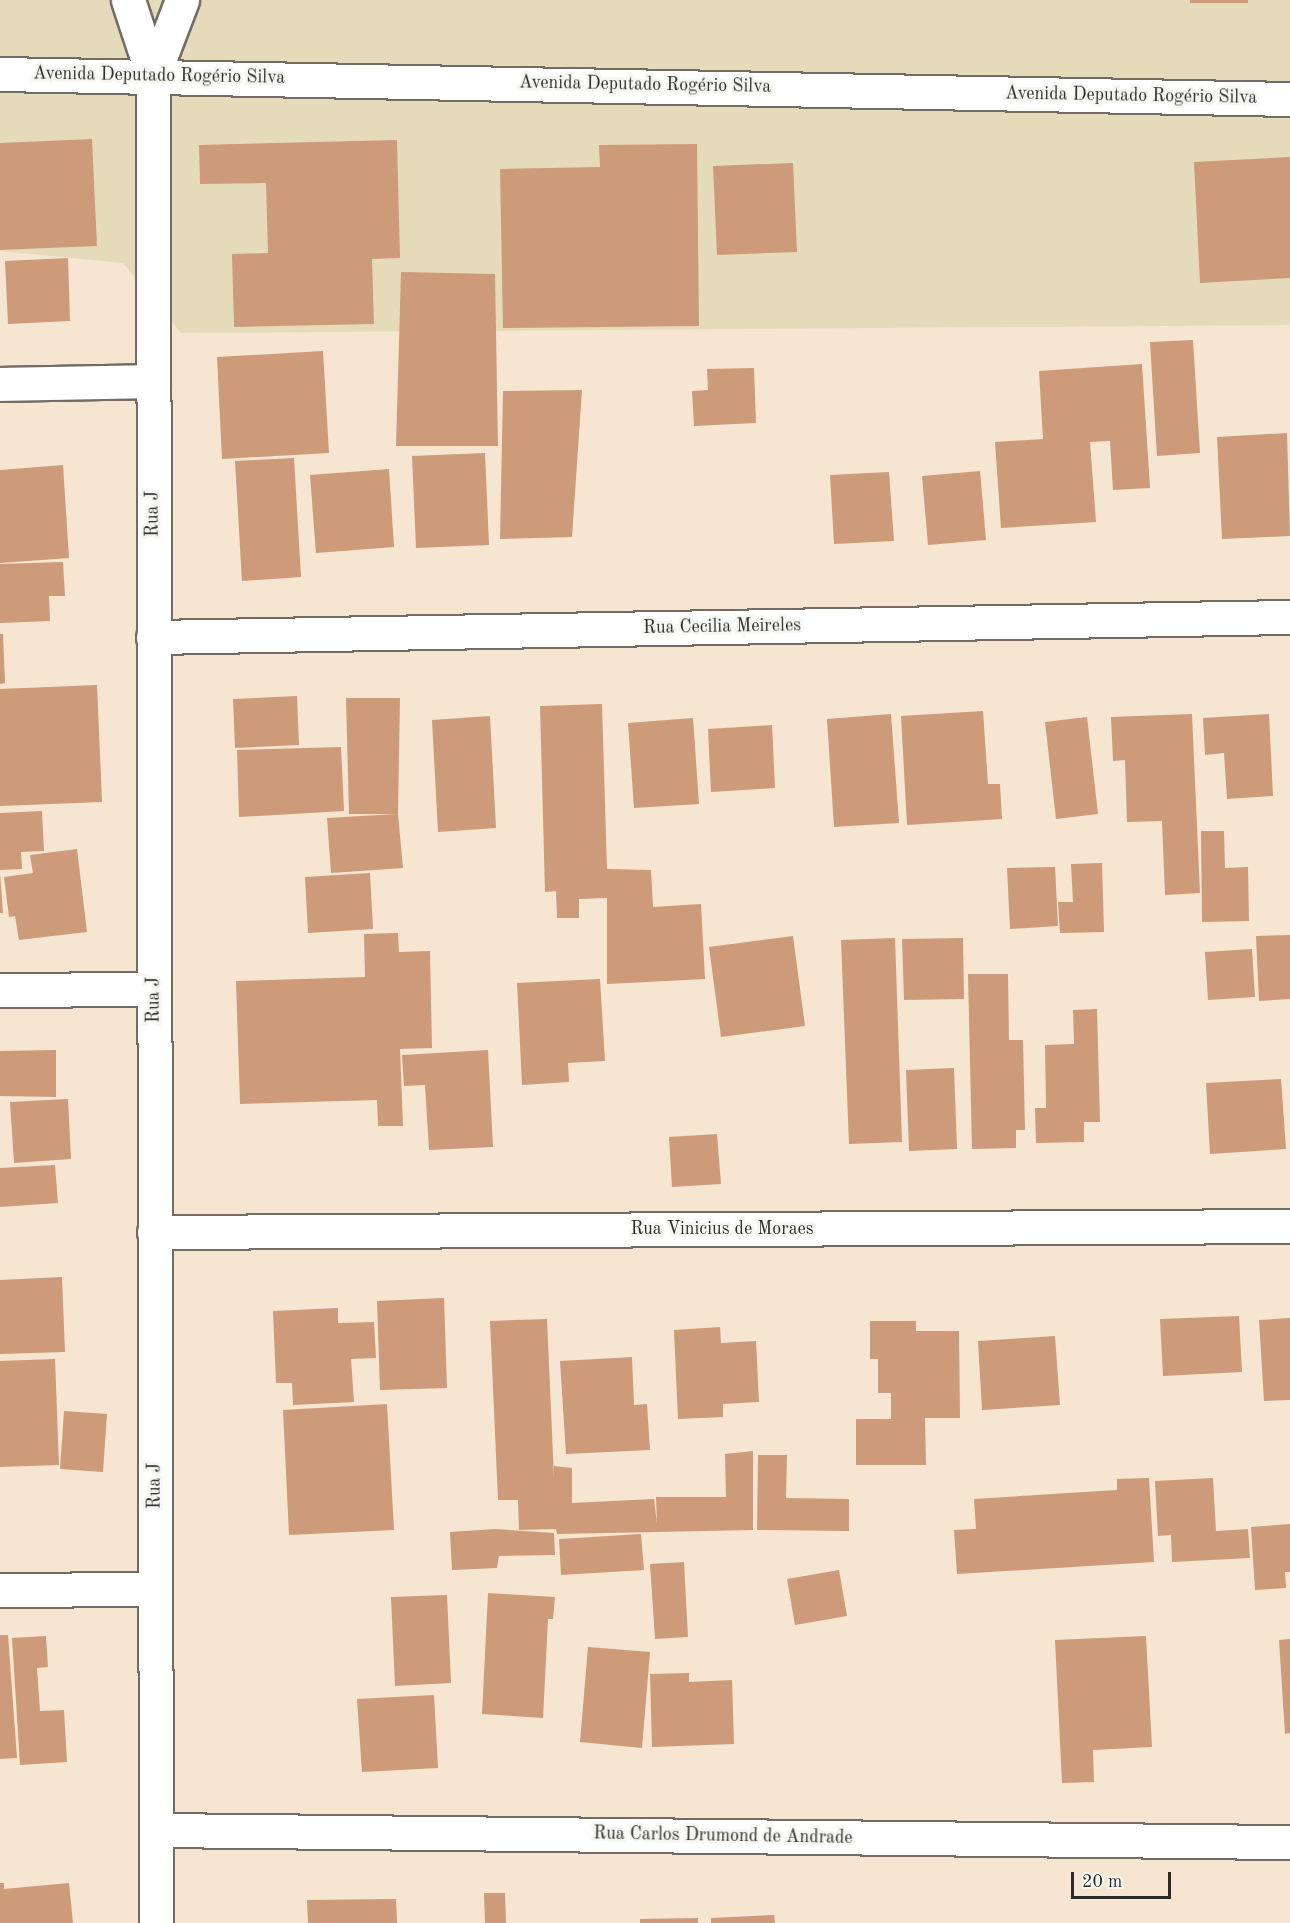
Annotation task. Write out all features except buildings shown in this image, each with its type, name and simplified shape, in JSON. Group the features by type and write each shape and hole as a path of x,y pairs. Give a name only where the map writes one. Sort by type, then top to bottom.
{"street":[{"path":"128,0 153,76"},
{"path":"153,76 182,0"},
{"name":"Avenida Deputado Rogério Silva","path":"0,74 1290,99"},
{"name":"Rua J","path":"153,76 156,1923"},
{"path":"0,384 153,381"},
{"name":"Rua Cecilia Meireles","path":"153,637 1290,617"},
{"path":"0,990 154,988"},
{"name":"Rua Vinicius de Moraes","path":"154,1232 1290,1226"},
{"path":"0,1590 155,1589"},
{"name":"Rua Carlos Drumond de Andrade","path":"156,1830 1290,1842"}],"shaded area":[{"path":"0,0 1290,0 1290,325 181,333 123,263 0,251"}]}
